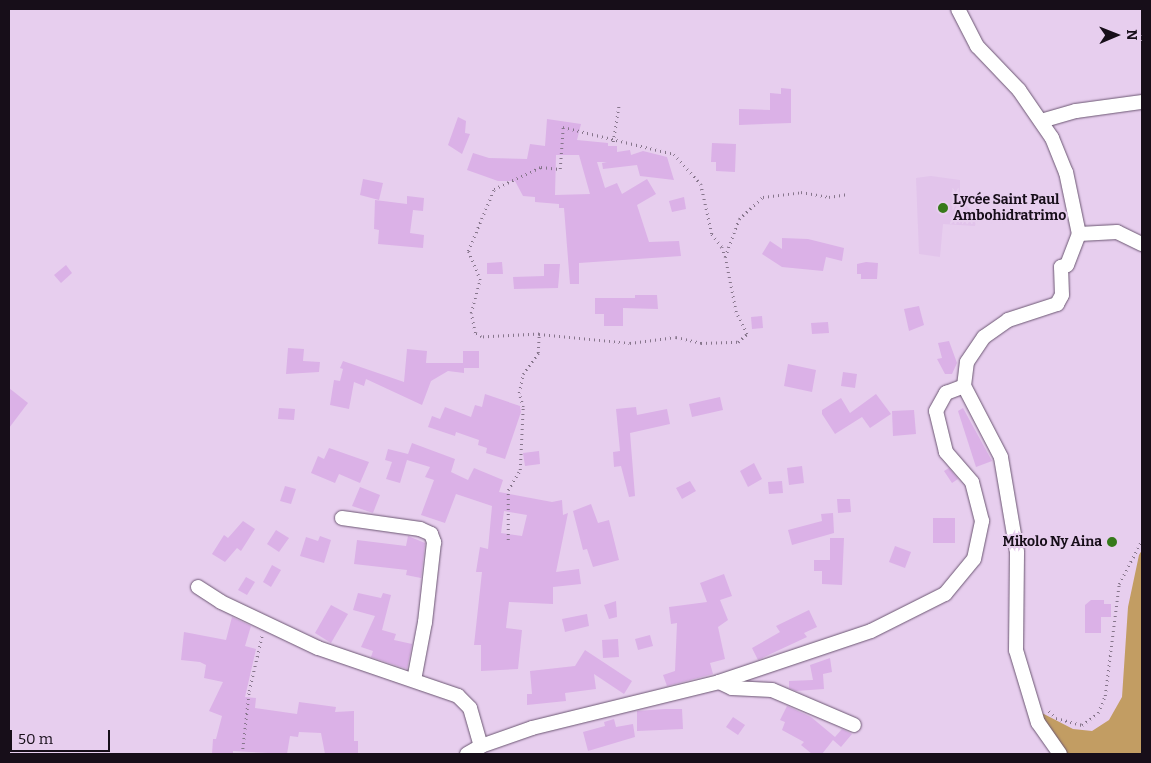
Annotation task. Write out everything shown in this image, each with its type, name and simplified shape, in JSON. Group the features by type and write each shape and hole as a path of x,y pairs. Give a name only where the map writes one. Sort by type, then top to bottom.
{"street":[{"path":"958,9 978,46 1019,90 1041,121 1066,172 1079,234 1067,266 1061,267 1062,295 1056,304 1008,320 984,337 967,362 964,386 1001,457 1017,552 1016,650 1038,723 1060,754"},
{"path":"1041,121 1076,111 1142,102"},
{"path":"1079,234 1118,232 1142,244"},
{"path":"467,754 481,746 620,704 719,682 871,631 945,594 974,559 982,521 972,482 946,452 936,411 946,393 964,386"},
{"path":"342,518 420,529 431,534 434,542 427,612 414,680"},
{"path":"198,587 265,623 318,648 458,696 470,708 481,746"},
{"path":"719,682 732,688 772,690 854,725"}],"path":[{"path":"613,142 619,104"},
{"path":"563,127 613,142 674,154 701,184 712,234 722,247 736,312 747,334 738,342 701,343 676,336 630,343 539,334 481,337 475,333 471,313 480,280 468,251 494,189 541,167 560,169 563,127"},
{"path":"725,257 739,219 763,197 801,192 829,197 848,194"},
{"path":"508,540 508,490 520,470 523,407 519,393 523,374 538,353 539,334"},
{"path":"1043,706 1056,718 1082,725 1098,713 1105,696 1119,584 1142,540"},
{"path":"242,754 249,691 265,623"}],"shaded area":[{"name":"Lycée Saint Paul Ambohidratrimo","path":"931,176 960,180 960,198 977,218 975,226 943,224 940,257 919,254 916,178"},
{"path":"1142,550 1142,754 1066,754 1041,720 1040,712 1073,729 1092,731 1109,720 1122,697 1128,607 1139,555"}],"building":[{"path":"781,88 791,89 791,123 739,125 739,109 770,110 770,93 781,94"},
{"path":"458,117 466,121 465,133 470,134 462,154 448,145"},
{"path":"547,119 581,124 577,140 608,143 608,146 617,146 617,152 630,150 631,155 643,151 667,157 674,180 640,176 637,165 603,169 602,163 607,162 597,162 605,188 617,183 622,194 647,179 656,194 637,205 649,242 679,241 681,256 579,263 579,284 570,284 564,208 559,208 559,204 535,202 535,197 523,196 515,181 498,181 467,170 473,153 489,158 527,159 530,144 545,146","holes":["556,155 579,155 590,194 555,195"]},
{"path":"712,143 736,144 735,172 716,171 716,162 711,162"},
{"path":"363,179 383,183 379,200 360,195"},
{"path":"407,196 424,198 423,211 413,210 410,233 424,235 423,248 378,244 379,230 374,229 375,200 407,204"},
{"path":"684,197 686,209 672,212 669,201"},
{"path":"782,238 808,239 844,248 842,261 826,257 823,271 782,267 762,254 770,241 782,249"},
{"path":"502,262 503,274 487,274 487,263"},
{"path":"866,262 878,263 877,279 861,279 861,274 857,274 857,264"},
{"path":"544,264 560,264 558,288 514,289 513,277 544,276"},
{"path":"66,265 72,273 61,283 54,275"},
{"path":"635,295 657,295 658,309 623,308 623,326 604,326 604,314 595,314 595,298 635,298"},
{"path":"919,306 924,325 909,331 904,309"},
{"path":"762,316 763,328 752,329 751,317"},
{"path":"828,322 829,333 812,334 811,323"},
{"path":"949,341 957,363 952,374 945,374 937,359 942,358 938,343"},
{"path":"288,348 304,349 303,361 320,362 319,372 286,374"},
{"path":"407,349 427,351 426,363 463,363 463,351 479,351 479,368 464,368 464,373 448,371 431,381 422,405 366,379 364,386 354,382 349,409 330,405 334,380 340,381 343,369 340,368 343,361 404,382"},
{"path":"788,364 816,370 812,392 784,386"},
{"path":"843,372 857,374 855,388 841,386"},
{"path":"9,388 28,403 9,428"},
{"path":"485,394 520,406 521,412 505,459 486,453 487,448 478,445 479,440 456,432 455,436 428,427 432,416 440,419 445,407 471,417 475,405 482,407"},
{"path":"876,394 891,414 870,428 862,417 835,434 822,414 822,410 841,398 850,413"},
{"path":"720,397 723,410 692,417 689,404"},
{"path":"636,407 637,415 667,409 670,424 630,433 635,496 629,497 621,466 614,467 613,452 620,451 616,409"},
{"path":"279,408 295,409 294,420 278,419"},
{"path":"963,408 992,461 976,467 958,411"},
{"path":"914,410 916,434 893,436 892,411"},
{"path":"412,443 455,459 451,472 468,480 474,468 503,480 499,492 552,502 562,500 563,515 568,513 556,572 579,569 581,584 553,587 553,604 509,602 506,628 522,630 518,669 481,671 481,645 474,645 482,572 476,572 480,547 488,549 492,506 456,494 445,523 421,515 434,480 425,477 430,467 407,460 400,483 386,479 392,462 385,460 388,449 408,454","holes":["504,511 527,515 522,536 501,533"]},
{"path":"329,448 369,462 360,483 339,474 335,483 311,473 318,456 324,459"},
{"path":"539,451 540,464 525,466 523,453"},
{"path":"754,463 762,479 748,487 740,471"},
{"path":"802,466 804,483 789,485 787,468"},
{"path":"949,468 958,479 952,483 944,471"},
{"path":"690,481 696,491 682,499 676,488"},
{"path":"782,481 783,493 769,494 768,482"},
{"path":"285,486 296,489 291,504 280,501"},
{"path":"360,487 380,495 373,513 352,506"},
{"path":"837,499 850,499 851,512 838,513"},
{"path":"591,504 598,523 609,520 619,560 593,567 587,549 583,550 573,511"},
{"path":"833,513 834,533 792,545 788,530 822,521 821,514"},
{"path":"933,518 955,518 955,543 933,543"},
{"path":"243,521 255,529 241,551 237,548 225,562 212,554 224,535 228,538"},
{"path":"276,530 289,538 279,552 267,544"},
{"path":"320,536 331,540 324,563 300,556 306,537 318,541"},
{"path":"408,536 425,543 421,578 406,575 407,570 354,564 357,540 406,546"},
{"path":"830,538 844,538 842,585 822,584 822,571 814,571 814,560 830,560"},
{"path":"895,546 911,552 905,568 889,562"},
{"path":"272,565 281,570 271,587 263,582"},
{"path":"724,574 732,596 720,600 728,620 718,627 725,659 710,663 713,674 667,686 663,675 675,671 677,623 671,624 669,607 707,602 700,583"},
{"path":"246,577 255,582 247,595 238,590"},
{"path":"358,593 381,598 383,593 391,595 382,630 396,634 394,640 412,644 407,669 371,657 373,651 361,647 375,616 353,610"},
{"path":"1091,600 1104,600 1104,604 1111,604 1111,617 1101,617 1101,633 1085,633 1085,605"},
{"path":"616,601 617,617 609,619 604,605"},
{"path":"331,605 348,614 331,643 315,633"},
{"path":"809,610 817,627 804,633 807,637 758,660 752,648 780,632 776,626"},
{"path":"587,614 589,626 565,632 562,619"},
{"path":"232,617 251,626 245,646 256,649 245,697 256,698 255,708 297,714 299,702 336,707 335,712 354,711 354,741 358,741 358,754 325,754 321,733 299,732 298,737 290,736 287,754 233,751 233,754 212,754 213,739 216,739 222,716 209,711 223,682 204,678 206,665 200,662 181,660 184,632 226,640"},
{"path":"650,635 653,646 638,650 635,639"},
{"path":"618,639 619,657 603,658 602,640"},
{"path":"585,650 632,681 624,694 594,674 596,689 565,693 566,701 527,705 527,694 532,694 530,671 575,666"},
{"path":"830,658 832,672 823,674 824,689 796,691 789,688 789,681 813,680 810,665"},
{"path":"787,706 811,717 835,737 842,729 852,734 841,747 833,740 822,754 812,754 801,745 804,742 782,730 785,722 780,720"},
{"path":"682,709 683,729 637,731 637,711"},
{"path":"733,717 745,725 738,735 726,727"},
{"path":"614,719 616,727 633,724 635,737 588,751 583,732 605,726 604,722"}],"place":[{"name":"Lycée Saint Paul Ambohidratrimo","path":"943,208"},
{"name":"Mikolo Ny Aina","path":"1112,542"}]}
